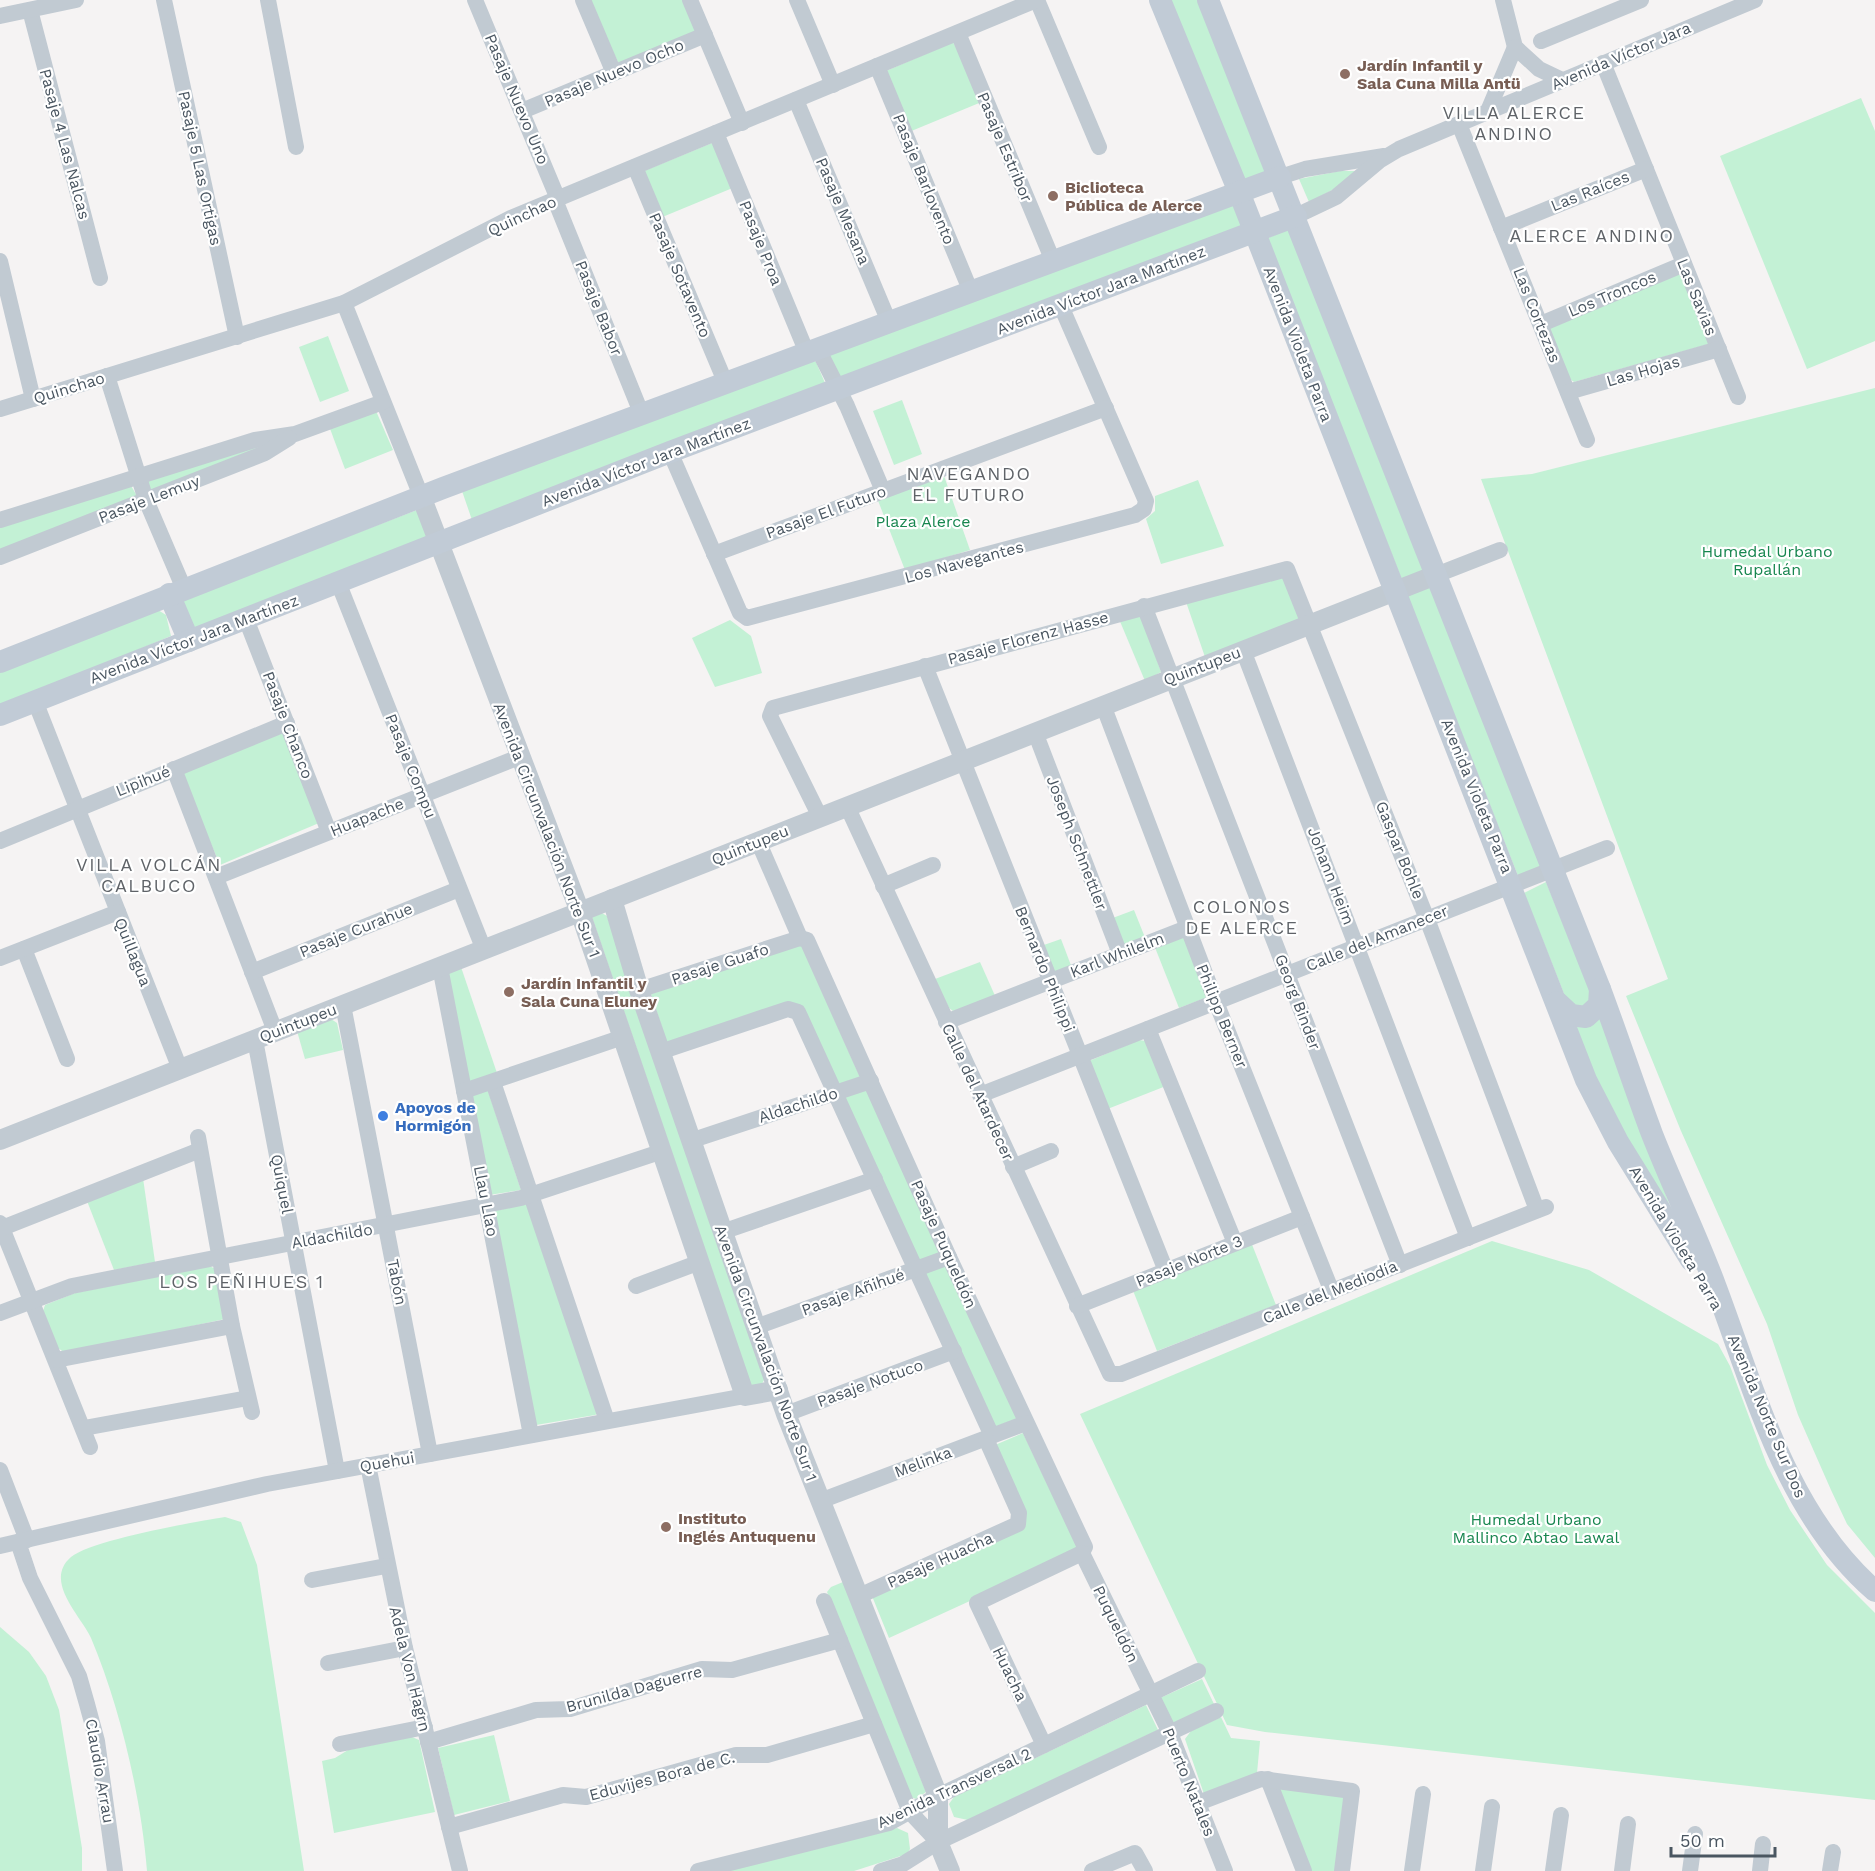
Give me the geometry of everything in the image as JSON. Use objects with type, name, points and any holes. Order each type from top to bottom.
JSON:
[{"type":"main road","name":"Avenida Violeta Parra","points":[[1160,0],[1239,192],[1596,1102],[1728,1324]]},
{"type":"main road","name":"Avenida Violeta Parra","points":[[1208,0],[1296,216],[1600,989],[1652,1134],[1716,1286],[1728,1324]]},
{"type":"main road","points":[[0,662],[421,496],[1280,177]]},
{"type":"main road","name":"Avenida Víctor Jara Martínez","points":[[0,715],[670,452],[1296,216]]},
{"type":"main road","points":[[177,591],[189,641]]},
{"type":"main road","points":[[1557,1002],[1571,1015],[1586,1017],[1599,1005],[1600,989]]},
{"type":"main road","name":"Avenida Norte Sur Dos","points":[[1728,1324],[1795,1487],[1831,1544],[1875,1592]]},
{"type":"street","points":[[0,16],[76,0]]},
{"type":"street","name":"Pasaje 5 Las Ortigas","points":[[164,0],[237,337]]},
{"type":"street","points":[[268,0],[296,147]]},
{"type":"street","name":"Pasaje Nuevo Uno","points":[[475,0],[557,199]]},
{"type":"street","points":[[583,0],[614,73]]},
{"type":"street","points":[[690,0],[742,123]]},
{"type":"street","points":[[797,0],[833,85]]},
{"type":"street","points":[[1036,0],[1099,147]]},
{"type":"street","name":"Quinchao","points":[[0,409],[344,303],[505,222],[557,199],[958,33],[1016,4],[1036,0]]},
{"type":"street","points":[[1503,0],[1515,47],[1539,69],[1562,80]]},
{"type":"street","points":[[1541,41],[1641,0]]},
{"type":"street","name":"Avenida Víctor Jara","points":[[1296,216],[1336,197],[1384,158],[1459,123],[1755,0]]},
{"type":"street","name":"Pasaje 4 Las Nalcas","points":[[30,10],[100,278]]},
{"type":"street","name":"Pasaje Estribor","points":[[958,33],[1053,261]]},
{"type":"street","name":"Pasaje Nuevo Ocho","points":[[522,111],[705,35]]},
{"type":"street","points":[[1488,111],[1515,47]]},
{"type":"street","name":"Las Savias","points":[[1603,63],[1738,397]]},
{"type":"street","name":"Pasaje Barlovento","points":[[877,66],[971,292]]},
{"type":"street","name":"Pasaje Mesana","points":[[796,100],[889,322]]},
{"type":"street","name":"Las Cortezas","points":[[1459,123],[1587,440]]},
{"type":"street","name":"Pasaje Proa","points":[[716,133],[812,351],[838,388],[883,491]]},
{"type":"street","name":"Avenida Víctor Jara","points":[[1280,177],[1305,169],[1384,158]]},
{"type":"street","name":"Pasaje Sotavento","points":[[635,167],[726,384]]},
{"type":"street","name":"Las Raíces","points":[[1501,228],[1646,169]]},
{"type":"street","name":"Pasaje Babor","points":[[557,199],[642,415]]},
{"type":"street","points":[[0,261],[33,399]]},
{"type":"street","name":"Los Troncos","points":[[1540,324],[1684,264]]},
{"type":"street","name":"Avenida Circunvalación Norte Sur 1","points":[[344,303],[421,496],[580,912],[745,1396]]},
{"type":"street","name":"Los Navegantes","points":[[670,452],[740,613],[753,619],[1135,515],[1144,509],[1146,501],[1061,306]]},
{"type":"street","name":"Las Hojas","points":[[1568,392],[1719,349]]},
{"type":"street","points":[[107,376],[138,478],[177,591]]},
{"type":"street","name":"Pasaje Lemuy","points":[[0,520],[255,440],[295,434],[383,402]]},
{"type":"street","name":"Pasaje El Futuro","points":[[714,554],[1106,408]]},
{"type":"street","name":"Pasaje Lemuy","points":[[0,557],[265,453],[295,434]]},
{"type":"street","name":"Quintupeu","points":[[0,1140],[1500,550]]},
{"type":"street","name":"Pasaje Florenz Hasse","points":[[820,817],[770,711],[773,708],[1287,569]]},
{"type":"street","name":"Gaspar Bohle","points":[[1287,569],[1542,1209]]},
{"type":"street","name":"Pasaje Compu","points":[[338,582],[483,950]]},
{"type":"street","name":"Georg Binder","points":[[1144,606],[1400,1265]]},
{"type":"street","name":"Pasaje Chanco","points":[[246,619],[329,832]]},
{"type":"street","name":"Johann Heim","points":[[1243,650],[1468,1238]]},
{"type":"street","name":"Bernardo Philippi","points":[[926,666],[1166,1271]]},
{"type":"street","name":"Quillagua","points":[[35,701],[180,1069]]},
{"type":"street","name":"Philipp Berner","points":[[1103,705],[1187,928],[1332,1292]]},
{"type":"street","name":"Lipihué","points":[[0,842],[287,723]]},
{"type":"street","name":"Joseph Schnettler","points":[[1035,732],[1120,954]]},
{"type":"street","name":"Huapache","points":[[216,877],[519,757]]},
{"type":"street","points":[[174,769],[275,1031]]},
{"type":"street","name":"Calle del Atardecer","points":[[847,806],[1107,1371],[1113,1375]]},
{"type":"street","points":[[758,841],[800,938]]},
{"type":"street","name":"Calle del Amanecer","points":[[980,1095],[1607,848]]},
{"type":"street","points":[[883,886],[933,865]]},
{"type":"street","name":"Pasaje Curahue","points":[[252,972],[459,889]]},
{"type":"street","name":"Avenida Circunvalación Norte Sur 1","points":[[612,899],[639,990],[690,1141],[786,1414],[938,1796],[938,1842],[950,1871]]},
{"type":"street","points":[[0,958],[118,912]]},
{"type":"street","name":"Karl Whilelm","points":[[946,1022],[1187,928]]},
{"type":"street","name":"Pasaje Guafo","points":[[639,990],[800,938]]},
{"type":"street","name":"Pasaje Puqueldón","points":[[800,938],[807,940],[949,1257],[1085,1547],[1082,1553]]},
{"type":"street","points":[[24,949],[67,1059]]},
{"type":"street","name":"Llau Llao","points":[[440,967],[531,1435]]},
{"type":"street","name":"Tabón","points":[[343,1005],[430,1454]]},
{"type":"street","points":[[660,1052],[788,1009],[798,1012],[917,1269],[989,1437]]},
{"type":"street","points":[[1148,1029],[1235,1243]]},
{"type":"street","points":[[464,1091],[623,1037]]},
{"type":"street","name":"Quiquel","points":[[255,1040],[338,1471]]},
{"type":"street","name":"Aldachildo","points":[[690,1141],[871,1081]]},
{"type":"street","points":[[493,1082],[607,1421]]},
{"type":"street","points":[[84,1428],[250,1405],[232,1326],[199,1143],[1,1226],[33,1300],[90,1447]]},
{"type":"street","name":"Aldachildo","points":[[0,1314],[72,1286],[386,1226],[531,1195],[663,1151]]},
{"type":"street","points":[[1013,1167],[1051,1151]]},
{"type":"street","points":[[722,1232],[875,1179]]},
{"type":"street","name":"Calle del Mediodía","points":[[1113,1375],[1122,1374],[1542,1209]]},
{"type":"street","name":"Pasaje Norte 3","points":[[1077,1306],[1302,1217]]},
{"type":"street","name":"Pasaje Añihué","points":[[756,1327],[949,1257]]},
{"type":"street","points":[[636,1286],[700,1262]]},
{"type":"street","points":[[56,1359],[232,1326]]},
{"type":"street","name":"Pasaje Notuco","points":[[786,1414],[954,1352]]},
{"type":"street","name":"Quehui","points":[[0,1546],[267,1484],[778,1390]]},
{"type":"street","name":"Melinka","points":[[820,1501],[1026,1423]]},
{"type":"street","name":"Pasaje Huacha","points":[[859,1596],[1015,1527],[1020,1521],[1019,1513],[989,1437]]},
{"type":"street","name":"Adela Von Hagrn","points":[[368,1465],[386,1566],[460,1871]]},
{"type":"street","name":"Claudio Arrau","points":[[0,1470],[23,1541],[30,1578],[82,1685],[97,1742],[116,1871]]},
{"type":"street","name":"Huacha","points":[[1044,1745],[977,1604],[1082,1553]]},
{"type":"street","name":"Puqueldón","points":[[1082,1553],[1150,1694]]},
{"type":"street","points":[[312,1580],[386,1566]]},
{"type":"street","points":[[824,1601],[910,1812],[938,1842]]},
{"type":"street","name":"Brunilda Daguerre","points":[[340,1744],[426,1735],[536,1710],[570,1709],[702,1669],[732,1670],[840,1640]]},
{"type":"street","points":[[328,1663],[405,1648]]},
{"type":"street","name":"Avenida Transversal 2","points":[[698,1871],[882,1825],[1198,1671]]},
{"type":"street","name":"Puerto Natales","points":[[1150,1694],[1170,1733],[1225,1871]]},
{"type":"street","points":[[881,1871],[907,1862],[938,1842],[1216,1711]]},
{"type":"street","name":"Eduvijes Bora de C.","points":[[449,1827],[563,1795],[586,1797],[736,1755],[767,1755],[874,1724]]},
{"type":"street","points":[[1198,1803],[1261,1779],[1352,1791],[1342,1871]]},
{"type":"street","points":[[1268,1779],[1304,1871]]},
{"type":"street","points":[[1412,1871],[1423,1794]]},
{"type":"street","points":[[1483,1871],[1492,1807]]},
{"type":"street","points":[[1553,1871],[1561,1815]]},
{"type":"street","points":[[1622,1871],[1628,1824]]},
{"type":"street","points":[[1690,1871],[1695,1834]]},
{"type":"street","points":[[1760,1871],[1763,1844]]},
{"type":"street","points":[[1830,1871],[1833,1852]]},
{"type":"street","points":[[1092,1871],[1135,1853],[1145,1871]]},
{"type":"green space","points":[[587,0],[686,0],[697,31],[620,66]]},
{"type":"green space","points":[[1169,0],[1200,0],[1269,171],[1244,182]]},
{"type":"green space","points":[[953,42],[984,101],[909,132],[886,71]]},
{"type":"green space","points":[[1861,98],[1875,131],[1875,341],[1807,369],[1720,156]]},
{"type":"green space","points":[[712,143],[735,187],[660,218],[644,171]]},
{"type":"green space","points":[[1340,171],[1356,171],[1340,186],[1309,202],[1299,179]]},
{"type":"green space","points":[[1233,202],[1244,228],[840,379],[829,354]]},
{"type":"green space","points":[[1288,229],[1426,570],[1402,580],[1266,239]]},
{"type":"green space","points":[[1680,272],[1709,344],[1574,382],[1570,379],[1549,331],[1552,325]]},
{"type":"green space","points":[[328,336],[349,391],[320,402],[299,347]]},
{"type":"green space","points":[[812,360],[816,362],[825,383],[472,520],[462,491]]},
{"type":"green space","name":"Humedal Urbano Rupallán","points":[[1875,388],[1875,1558],[1847,1524],[1831,1490],[1798,1415],[1767,1324],[1681,1131],[1626,996],[1668,979],[1481,479],[1532,474]]},
{"type":"green space","points":[[902,400],[922,454],[894,465],[873,411]]},
{"type":"green space","points":[[376,411],[393,450],[345,469],[329,426]]},
{"type":"green space","points":[[277,440],[151,491],[147,479]]},
{"type":"green space","name":"Plaza Alerce","points":[[943,473],[970,550],[905,570],[877,498]]},
{"type":"green space","points":[[1198,480],[1224,546],[1161,564],[1146,519],[1155,511],[1155,496]]},
{"type":"green space","points":[[130,484],[137,496],[0,553],[0,523]]},
{"type":"green space","points":[[417,510],[428,539],[192,629],[181,600]]},
{"type":"green space","points":[[1282,573],[1304,618],[1205,657],[1185,599]]},
{"type":"green space","points":[[1432,585],[1543,866],[1518,876],[1407,595]]},
{"type":"green space","points":[[158,610],[166,615],[171,636],[0,707],[0,669]]},
{"type":"green space","points":[[1142,616],[1161,672],[1145,681],[1119,619]]},
{"type":"green space","points":[[730,620],[751,636],[762,673],[715,687],[692,638]]},
{"type":"green space","points":[[284,734],[319,823],[220,865],[183,778],[184,771]]},
{"type":"green space","points":[[1546,882],[1594,999],[1588,1010],[1570,1009],[1524,893]]},
{"type":"green space","points":[[1134,910],[1146,940],[1128,947],[1119,943],[1110,919]]},
{"type":"green space","points":[[600,912],[607,916],[765,1378],[762,1384],[751,1386],[592,917]]},
{"type":"green space","points":[[1185,936],[1208,997],[1179,1008],[1154,945]]},
{"type":"green space","points":[[1061,939],[1072,968],[1057,974],[1050,971],[1041,946]]},
{"type":"green space","points":[[800,942],[860,1077],[839,1084],[803,1011],[667,1043],[651,994]]},
{"type":"green space","points":[[980,962],[996,998],[953,1011],[949,1008],[935,979]]},
{"type":"green space","points":[[461,967],[498,1076],[470,1084],[447,973]]},
{"type":"green space","points":[[1600,1015],[1670,1206],[1613,1124],[1573,1024]]},
{"type":"green space","points":[[331,1019],[337,1023],[343,1050],[305,1059],[297,1031]]},
{"type":"green space","points":[[1139,1040],[1146,1041],[1166,1086],[1105,1110],[1089,1061]]},
{"type":"green space","points":[[487,1088],[521,1190],[489,1195],[468,1095]]},
{"type":"green space","points":[[869,1091],[944,1251],[920,1265],[843,1098]]},
{"type":"green space","points":[[143,1178],[155,1262],[114,1270],[87,1201]]},
{"type":"green space","points":[[527,1204],[597,1414],[595,1415],[536,1425],[494,1211]]},
{"type":"green space","name":"Humedal Urbano Mallinco Abtao Lawal","points":[[1492,1241],[1589,1270],[1718,1344],[1730,1366],[1767,1465],[1790,1510],[1827,1565],[1875,1613],[1875,1800],[1265,1732],[1227,1725],[1080,1414]]},
{"type":"green space","points":[[1251,1242],[1276,1305],[1157,1351],[1132,1288]]},
{"type":"green space","points":[[947,1264],[1019,1418],[994,1427],[923,1273]]},
{"type":"green space","points":[[209,1266],[216,1269],[225,1319],[65,1353],[58,1348],[43,1311],[45,1305],[75,1293]]},
{"type":"green space","points":[[1023,1433],[1079,1551],[889,1638],[872,1596],[1019,1529],[995,1445]]},
{"type":"green space","points":[[225,1517],[241,1522],[257,1565],[304,1871],[147,1871],[140,1813],[120,1722],[91,1638],[62,1587],[63,1566],[71,1557],[82,1551],[144,1532]]},
{"type":"green space","points":[[843,1582],[926,1792],[916,1799],[911,1797],[827,1592],[831,1587]]},
{"type":"green space","points":[[0,1627],[29,1652],[46,1676],[59,1710],[82,1848],[82,1871],[0,1871]]},
{"type":"green space","points":[[1202,1679],[1214,1704],[1172,1724],[1160,1698]]},
{"type":"green space","points":[[1146,1705],[1158,1730],[968,1820],[954,1817],[949,1804],[954,1797]]},
{"type":"green space","points":[[1221,1717],[1231,1738],[1260,1741],[1257,1773],[1204,1794],[1185,1739],[1191,1731]]},
{"type":"green space","points":[[494,1735],[510,1801],[454,1815],[438,1748]]},
{"type":"green space","points":[[412,1737],[419,1740],[435,1812],[334,1833],[322,1761],[335,1758],[348,1750]]},
{"type":"green space","points":[[1278,1787],[1346,1795],[1338,1871],[1307,1871]]},
{"type":"green space","points":[[897,1828],[908,1833],[910,1849],[907,1854],[854,1871],[724,1871]]},
{"type":"place","name":"Jardín Infantil y Sala Cuna Milla Antü","points":[[1345,74]]},
{"type":"place","name":"Biclioteca Pública de Alerce","points":[[1053,196]]},
{"type":"place","name":"Jardín Infantil y Sala Cuna Eluney","points":[[509,992]]},
{"type":"place","name":"Apoyos de Hormigón","points":[[383,1116]]},
{"type":"place","name":"Instituto Inglés Antuquenu","points":[[666,1527]]},
{"type":"district","name":"VILLA ALERCE ANDINO","points":[[1514,122]]},
{"type":"district","name":"ALERCE ANDINO","points":[[1592,235]]},
{"type":"district","name":"NAVEGANDO EL FUTURO","points":[[969,483]]},
{"type":"district","name":"VILLA VOLCÁN CALBUCO","points":[[149,874]]},
{"type":"district","name":"COLONOS DE ALERCE","points":[[1242,916]]},
{"type":"district","name":"LOS PEÑIHUES 1","points":[[242,1281]]}]
